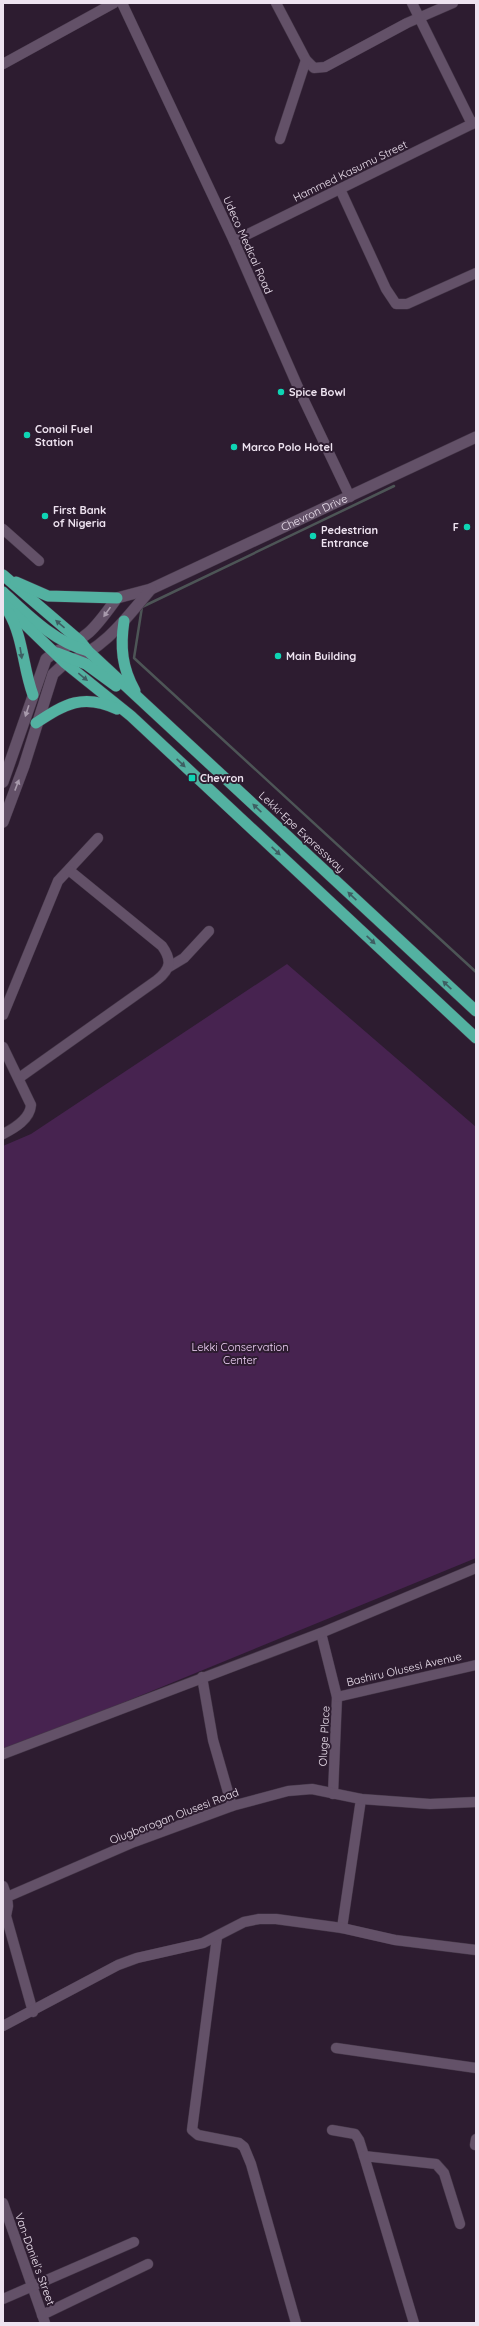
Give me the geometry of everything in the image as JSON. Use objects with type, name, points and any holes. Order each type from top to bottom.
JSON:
[{"type":"highway","points":[[4,576],[48,596],[117,598]]},
{"type":"highway","name":"Lekki-Epe Expressway","points":[[4,576],[80,641],[88,652],[476,1011]]},
{"type":"highway","points":[[3,592],[31,618],[70,646],[88,652]]},
{"type":"highway","points":[[3,604],[65,663],[131,716],[476,1038]]},
{"type":"highway","points":[[3,604],[18,634],[23,665],[33,695]]},
{"type":"highway","points":[[124,621],[121,646],[123,663],[138,697]]},
{"type":"highway","points":[[55,652],[77,659],[112,683],[182,748],[196,752]]},
{"type":"highway","points":[[36,723],[67,704],[81,701],[95,701],[131,716]]},
{"type":"main road","name":"Chevron Drive","points":[[117,598],[151,589],[350,497],[476,436]]},
{"type":"main road","name":"Chevron Drive","points":[[65,663],[77,659],[106,640],[151,589]]},
{"type":"main road","points":[[3,782],[46,659],[55,652],[80,641],[97,626],[117,598]]},
{"type":"main road","points":[[3,822],[24,766],[36,723],[53,674],[65,663]]},
{"type":"street","points":[[7,61],[114,3]]},
{"type":"street","name":"Udeco Medical Road","points":[[122,3],[234,241],[301,394],[350,497]]},
{"type":"street","points":[[276,3],[306,60],[314,68],[325,67],[420,17],[453,3]]},
{"type":"street","points":[[412,3],[474,123]]},
{"type":"street","points":[[280,139],[306,60]]},
{"type":"street","name":"Hammed Kasumu Street","points":[[234,241],[474,123]]},
{"type":"street","points":[[340,189],[386,288],[396,304],[407,304],[476,273]]},
{"type":"street","points":[[3,528],[39,561]]},
{"type":"street","points":[[3,1015],[52,892],[58,882],[70,871],[98,838]]},
{"type":"street","points":[[19,1078],[157,980],[166,972],[169,966],[169,955],[162,946],[70,871]]},
{"type":"street","points":[[169,966],[184,958],[209,932]]},
{"type":"street","points":[[3,1047],[31,1104],[31,1109],[18,1126],[3,1134]]},
{"type":"street","points":[[3,1754],[321,1633],[476,1568]]},
{"type":"street","name":"Oluge Place","points":[[321,1633],[337,1697],[333,1794]]},
{"type":"street","name":"Bashiru Olusesi Avenue","points":[[337,1697],[476,1665]]},
{"type":"street","points":[[202,1677],[213,1740],[232,1806]]},
{"type":"street","name":"Olugborogan Olusesi Road","points":[[7,1897],[134,1842],[232,1806],[288,1791],[312,1789],[361,1799],[430,1804],[476,1802]]},
{"type":"street","points":[[342,1928],[361,1799]]},
{"type":"street","points":[[3,1886],[7,1897],[8,1906],[5,1916],[33,2012]]},
{"type":"street","points":[[3,2026],[33,2012],[118,1965],[137,1958],[187,1947],[217,1937],[244,1922],[259,1919],[276,1919],[342,1928],[395,1940],[476,1950]]},
{"type":"street","points":[[217,1937],[192,2130],[198,2135],[239,2143],[244,2147],[251,2164],[296,2323]]},
{"type":"street","points":[[336,2048],[476,2068]]},
{"type":"street","points":[[332,2130],[355,2134],[359,2140],[414,2323]]},
{"type":"street","points":[[364,2156],[436,2164],[444,2173],[460,2224]]},
{"type":"street","name":"Van-Daniel’s Street","points":[[3,2204],[43,2319]]},
{"type":"street","points":[[3,2299],[134,2242]]},
{"type":"street","points":[[43,2319],[148,2264]]},
{"type":"green space","name":"Lekki Conservation Center","points":[[287,964],[476,1127],[476,1558],[3,1752],[3,1146],[31,1134]]},
{"type":"waterway","points":[[394,486],[142,607],[134,658],[476,972]]},
{"type":"place","name":"Spice Bowl","points":[[281,392]]},
{"type":"place","name":"Conoil Fuel Station","points":[[27,435]]},
{"type":"place","name":"Marco Polo Hotel","points":[[234,447]]},
{"type":"place","name":"First Bank of Nigeria","points":[[45,516]]},
{"type":"place","name":"F","points":[[467,527]]},
{"type":"place","name":"Pedestrian Entrance","points":[[313,536]]},
{"type":"place","name":"Main Building","points":[[278,656]]},
{"type":"place","name":"Chevron","points":[[192,778]]}]
